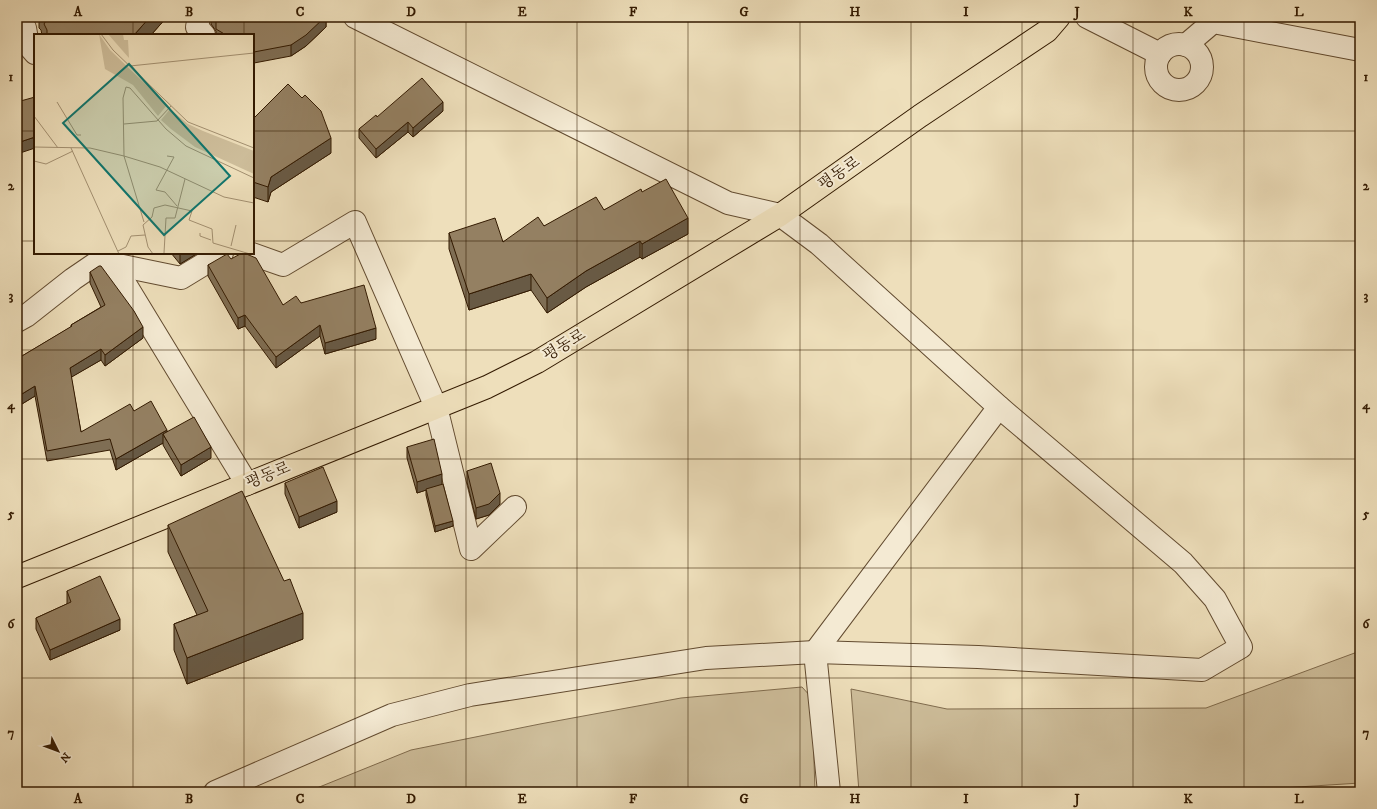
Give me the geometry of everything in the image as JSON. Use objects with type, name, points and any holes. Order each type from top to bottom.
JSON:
[{"type":"main road","name":"평동로","points":[[17,576],[487,387],[537,362],[780,215],[920,116],[1048,30],[1059,17]]},
{"type":"street","points":[[200,17],[197,27],[203,34]]},
{"type":"street","points":[[215,792],[392,715],[470,695],[706,658],[815,652],[978,657],[1202,670],[1241,647],[1215,599],[1183,563],[999,407],[820,244],[780,215],[728,203],[355,17]]},
{"type":"street","points":[[1087,17],[1160,54]]},
{"type":"street","points":[[17,21],[25,28],[28,45],[34,52]]},
{"type":"street","points":[[1186,45],[1212,22],[1360,50]]},
{"type":"street","points":[[1172,45],[1186,45],[1198,54],[1202,68],[1196,82],[1184,89],[1176,90],[1162,82],[1158,76],[1156,69],[1157,61],[1160,54],[1166,48],[1172,45]]},
{"type":"street","points":[[252,254],[283,265],[355,222],[436,407],[471,549],[515,507]]},
{"type":"street","points":[[17,321],[26,316],[73,279],[95,264],[114,257],[181,278],[220,254]]},
{"type":"street","points":[[114,257],[247,484]]},
{"type":"street","points":[[830,792],[815,652],[999,407]]},
{"type":"shaded area","points":[[1360,651],[1360,783],[1220,792],[859,792],[851,689],[947,709],[1206,708]]},
{"type":"shaded area","points":[[802,687],[812,698],[815,792],[307,792],[411,750],[681,698]]},
{"type":"building","points":[[44,17],[150,17],[135,34],[48,34],[44,24],[47,19]]},
{"type":"building","points":[[213,17],[325,17],[306,35],[291,45],[254,52],[254,34],[224,34],[216,29],[216,21]]},
{"type":"building","points":[[422,78],[443,102],[413,128],[408,122],[376,149],[359,129],[376,115],[377,117]]},
{"type":"building","points":[[288,84],[302,98],[305,95],[321,111],[331,138],[271,177],[268,187],[254,182],[254,118]]},
{"type":"building","points":[[34,97],[34,137],[17,143],[17,102]]},
{"type":"building","points":[[666,179],[688,218],[642,244],[640,241],[586,271],[547,298],[531,274],[469,294],[449,233],[495,218],[503,242],[538,217],[544,226],[596,197],[604,210],[641,189],[642,192]]},
{"type":"building","points":[[227,254],[231,259],[240,254],[246,254],[256,258],[283,305],[296,296],[301,303],[364,285],[376,328],[325,343],[320,325],[276,357],[245,315],[238,318],[208,265]]},
{"type":"building","points":[[101,266],[134,311],[143,327],[105,355],[101,349],[70,368],[81,432],[130,404],[134,411],[151,401],[167,430],[116,459],[110,439],[47,451],[35,386],[17,397],[17,359],[105,305],[90,272]]},
{"type":"building","points":[[194,417],[211,447],[181,465],[163,434]]},
{"type":"building","points":[[434,439],[442,474],[417,482],[407,447]]},
{"type":"building","points":[[491,463],[500,493],[489,504],[476,508],[467,471]]},
{"type":"building","points":[[323,467],[337,501],[299,517],[285,483]]},
{"type":"building","points":[[443,484],[453,521],[435,526],[426,489]]},
{"type":"building","points":[[242,491],[284,581],[290,579],[303,613],[187,658],[174,624],[208,611],[168,525]]},
{"type":"building","points":[[100,576],[120,619],[50,650],[36,618],[71,602],[67,591]]}]
